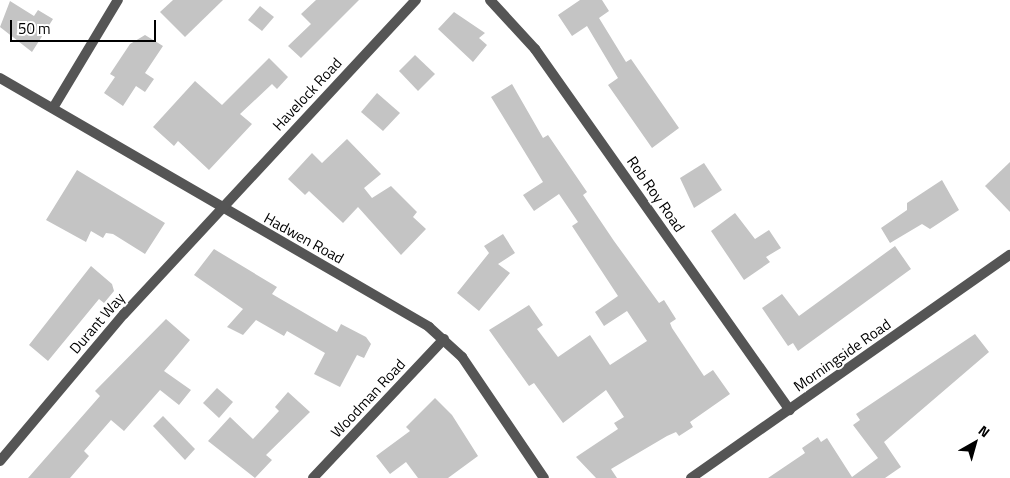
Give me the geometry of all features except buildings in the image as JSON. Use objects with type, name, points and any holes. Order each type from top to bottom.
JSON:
[{"type":"street","points":[[53,108],[118,0]]},
{"type":"street","name":"Havelock Road","points":[[222,209],[416,0]]},
{"type":"street","name":"Rob Roy Road","points":[[490,0],[535,49],[790,410]]},
{"type":"street","name":"Hadwen Road","points":[[0,78],[222,209],[408,314],[444,339],[474,374],[544,478]]},
{"type":"street","name":"Durant Way","points":[[0,461],[124,314],[222,209]]},
{"type":"street","name":"Morningside Road","points":[[691,478],[1010,255]]},
{"type":"street","name":"Woodman Road","points":[[313,478],[444,339]]}]
